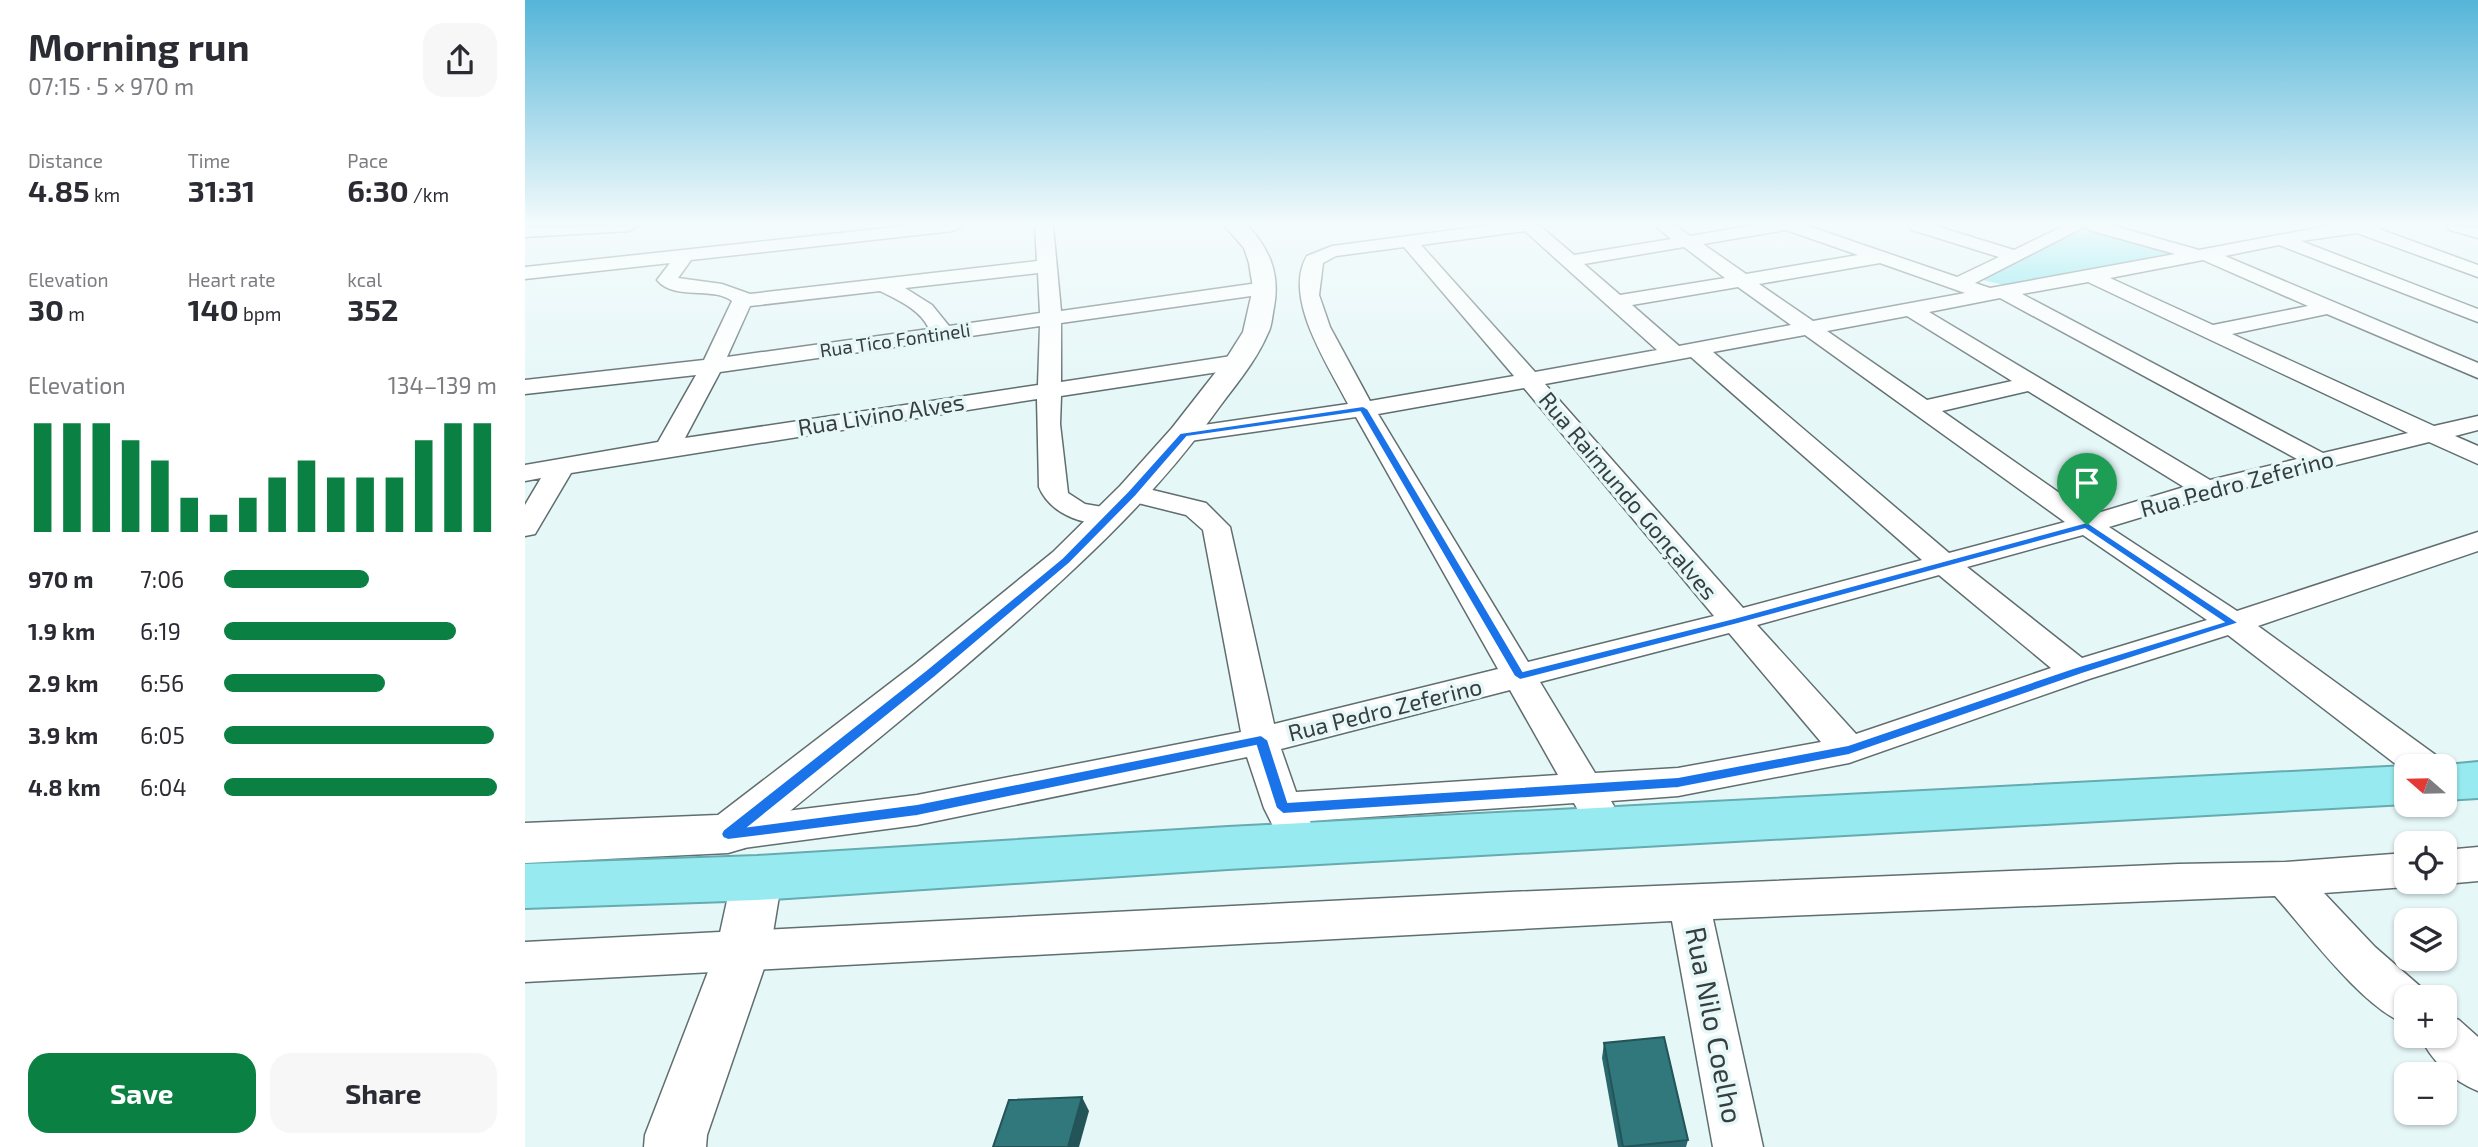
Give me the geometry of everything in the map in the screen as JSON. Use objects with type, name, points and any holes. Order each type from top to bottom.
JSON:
[{"type":"highway","points":[[2457,781],[2478,780]]},
{"type":"highway","points":[[525,886],[682,879],[743,856],[1596,809],[2211,797],[2394,786]]},
{"type":"street","points":[[667,280],[677,284],[730,291],[741,296],[742,301],[712,366],[667,448]]},
{"type":"street","points":[[742,301],[930,280]]},
{"type":"street","points":[[1048,280],[1051,318],[1049,454],[1054,496],[1063,505],[1084,512],[1121,504],[1196,509],[1216,527],[1261,740],[1293,826]]},
{"type":"street","points":[[525,843],[743,856],[993,621],[1066,561],[1184,435],[1257,332],[1265,288],[1264,280]]},
{"type":"street","points":[[1311,280],[1309,295],[1320,327],[1363,409],[1596,809],[1678,782],[1849,750],[2077,671],[2233,623],[2478,541]]},
{"type":"street","name":"Rua Raimundo Gonçalves","points":[[1442,280],[1531,380],[1734,621],[1849,750]]},
{"type":"street","points":[[1590,280],[1615,302],[1686,352],[2077,671]]},
{"type":"street","points":[[1615,302],[1751,280]]},
{"type":"street","points":[[1946,280],[1998,294],[2319,461]]},
{"type":"street","points":[[1959,284],[1968,280]]},
{"type":"street","points":[[1184,435],[1363,409],[1531,380],[2079,280]]},
{"type":"street","points":[[2098,280],[2478,456]]},
{"type":"street","points":[[2263,280],[2478,371]]},
{"type":"street","points":[[2384,280],[2478,316]]},
{"type":"street","points":[[1742,281],[2087,525],[2233,623],[2408,754]]},
{"type":"street","points":[[883,285],[930,313],[937,320],[940,332]]},
{"type":"street","name":"Rua Tico Fontineli","points":[[525,387],[712,366],[1265,288]]},
{"type":"street","points":[[2210,332],[2331,307]]},
{"type":"street","points":[[1908,309],[2206,489]]},
{"type":"street","name":"Rua Livino Alves","points":[[525,474],[667,448],[1238,362]]},
{"type":"street","points":[[1921,408],[2031,383]]},
{"type":"street","name":"Rua Pedro Zeferino","points":[[743,856],[917,810],[1261,740],[1520,676],[2087,525],[2206,489],[2478,423]]},
{"type":"street","points":[[525,528],[561,467]]},
{"type":"street","points":[[675,1147],[675,1135],[743,951],[743,856]]},
{"type":"street","points":[[525,962],[1689,902],[2178,881],[2285,879],[2394,871]]},
{"type":"street","points":[[2285,879],[2360,961],[2394,992]]},
{"type":"street","name":"Rua Nilo Coelho","points":[[1689,902],[1738,1147]]},
{"type":"street","points":[[2456,1048],[2478,1068]]},
{"type":"shaded area","points":[[1980,280],[2036,280],[2005,285]]},
{"type":"building","points":[[1664,1037],[1688,1140],[1623,1147],[1604,1043]]},
{"type":"building","points":[[1082,1097],[1068,1147],[993,1147],[1009,1100]]},
{"type":"route","points":[[1363,409],[1520,676],[2087,525],[2233,623],[2164,642],[2004,698],[1918,724],[1849,750],[1678,782],[1283,808],[1261,740],[917,810],[728,834],[930,674],[1066,561],[1184,435],[1363,409]]}]
